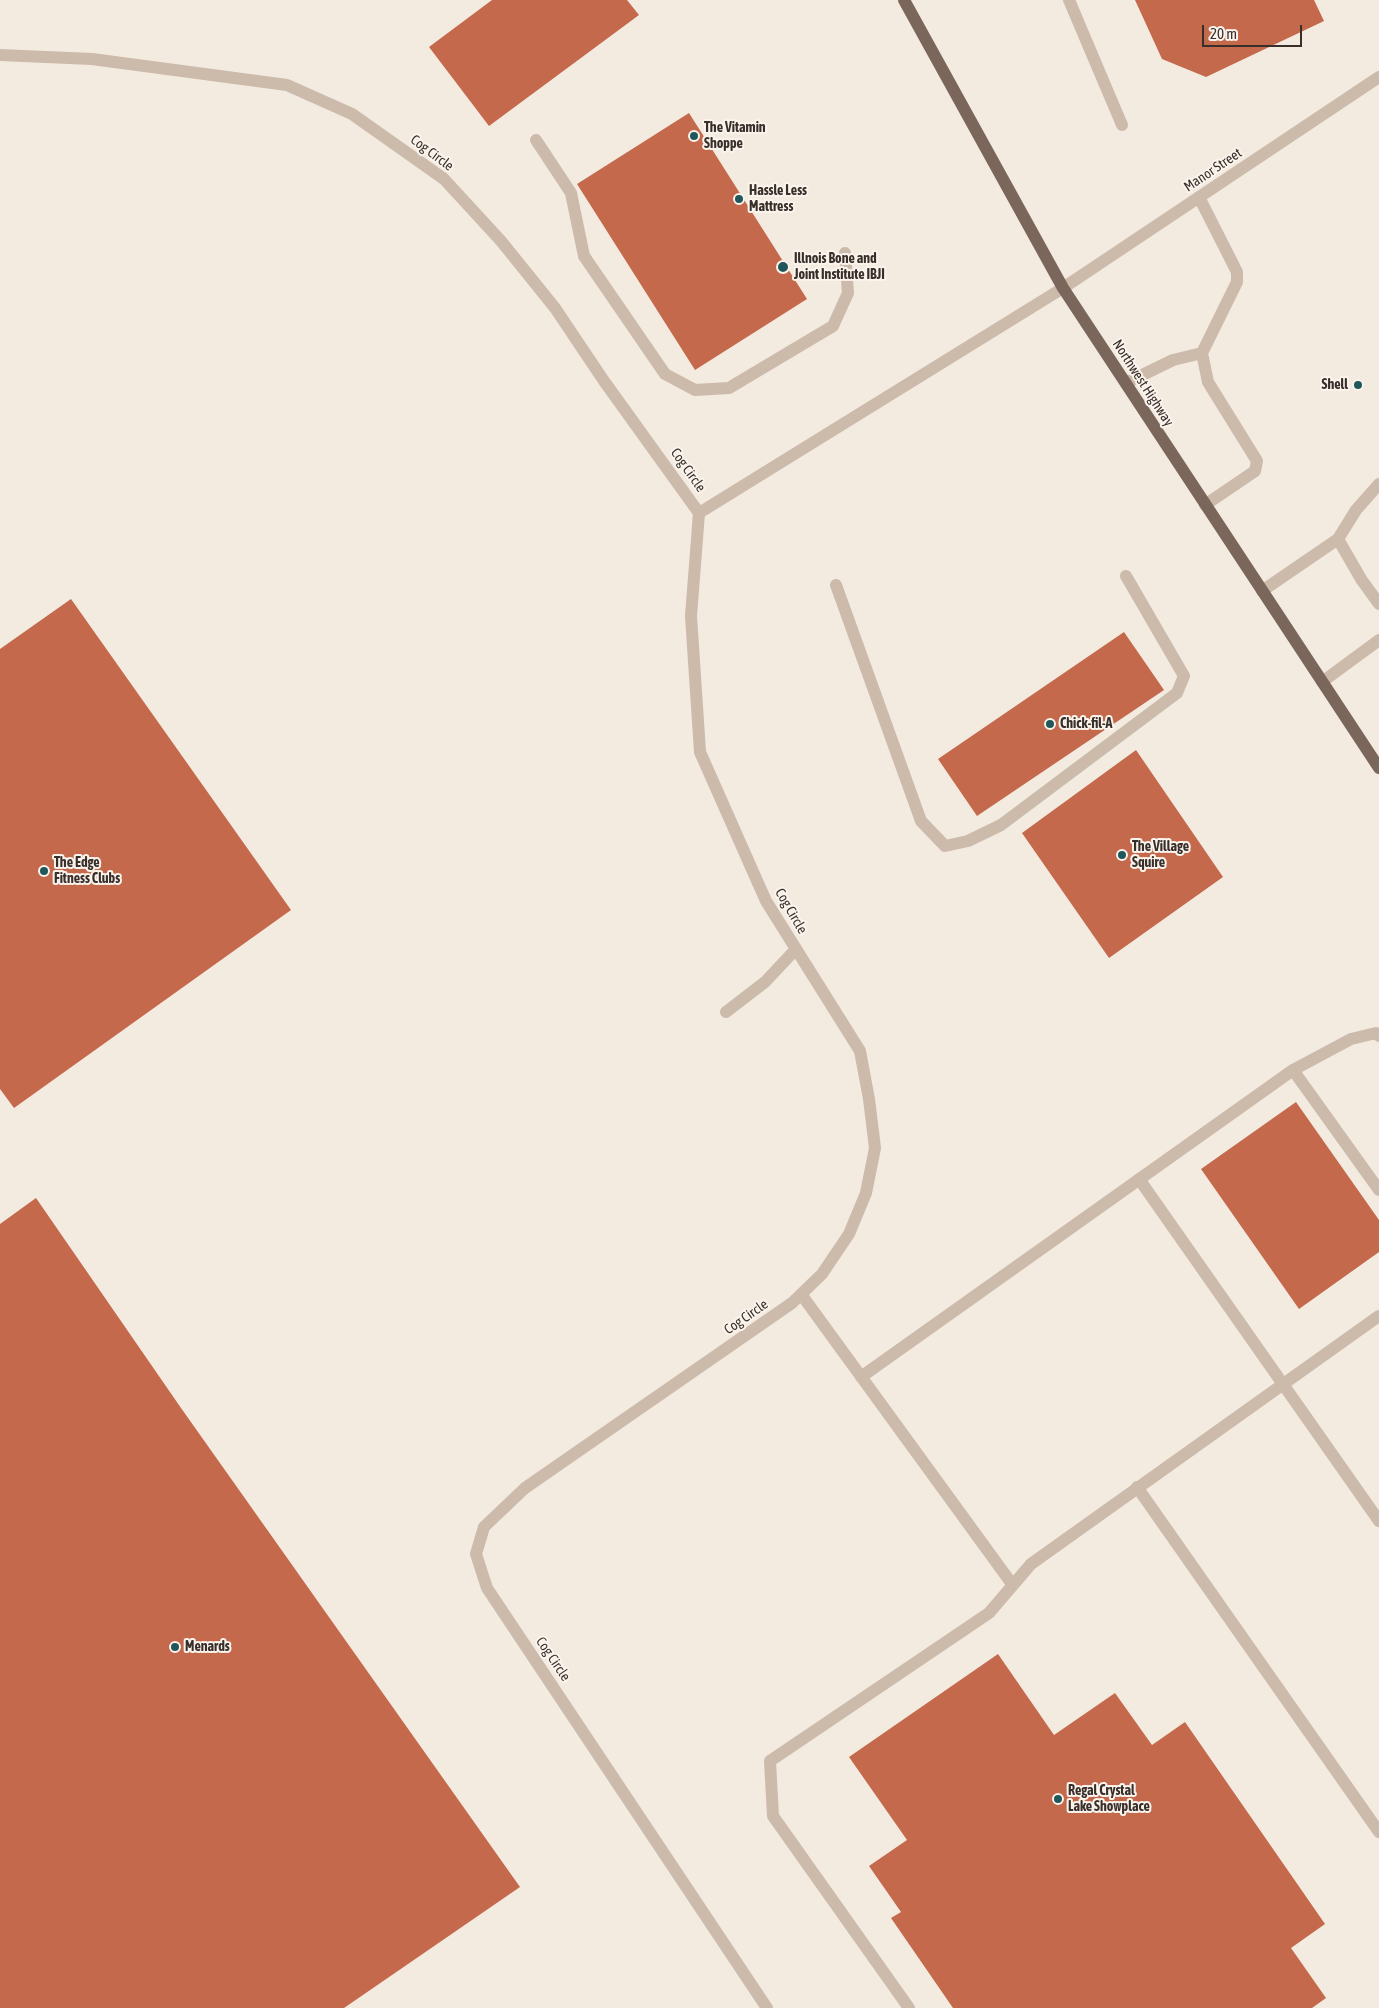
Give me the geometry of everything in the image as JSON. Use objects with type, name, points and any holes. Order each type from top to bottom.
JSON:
[{"type":"main road","name":"Northwest Highway","points":[[904,0],[1064,288],[1379,768]]},
{"type":"street","points":[[1069,0],[1122,124]]},
{"type":"street","name":"Cog Circle","points":[[0,55],[92,59],[287,85],[352,114],[444,179],[501,241],[555,308],[604,381],[700,513],[691,616],[700,752],[766,901],[860,1051],[869,1099],[875,1148],[866,1194],[849,1234],[822,1274],[801,1294],[784,1309],[524,1488],[484,1527],[476,1554],[488,1588],[767,2008]]},
{"type":"street","name":"Manor Street","points":[[1064,288],[1379,77]]},
{"type":"street","points":[[536,140],[571,193],[584,256],[665,374],[695,390],[730,388],[833,326],[848,293],[845,253]]},
{"type":"street","points":[[1200,197],[1237,272],[1237,282],[1202,354],[1208,382],[1257,462],[1255,471],[1206,505]]},
{"type":"street","name":"Cog Circle","points":[[700,513],[1064,288]]},
{"type":"street","points":[[1126,383],[1173,360],[1202,354]]},
{"type":"street","points":[[1262,591],[1338,539],[1356,510],[1379,484]]},
{"type":"street","points":[[1338,539],[1361,579],[1379,604]]},
{"type":"street","points":[[836,585],[921,821],[945,846],[968,841],[1001,825],[1177,692],[1184,676],[1126,576]]},
{"type":"street","points":[[1322,682],[1379,640]]},
{"type":"street","points":[[726,1012],[765,982],[796,949]]},
{"type":"street","points":[[861,1377],[1294,1070],[1351,1039],[1376,1033],[1379,1036]]},
{"type":"street","points":[[1294,1070],[1379,1190]]},
{"type":"street","points":[[1139,1180],[1379,1521]]},
{"type":"street","points":[[801,1294],[1012,1584]]},
{"type":"street","points":[[909,2008],[773,1816],[770,1760],[990,1613],[1012,1584],[1031,1564],[1137,1486],[1379,1316]]},
{"type":"street","points":[[1137,1486],[1379,1832]]},
{"type":"building","points":[[492,0],[627,0],[639,15],[489,126],[429,47]]},
{"type":"building","points":[[1135,0],[1314,0],[1324,21],[1206,77],[1162,59]]},
{"type":"building","points":[[689,113],[807,299],[695,370],[577,184]]},
{"type":"building","points":[[71,599],[291,910],[14,1108],[0,1089],[0,649]]},
{"type":"building","name":"Chick-fil-A","points":[[1124,632],[1164,690],[977,816],[938,759]]},
{"type":"building","name":"The Village Squire","points":[[1136,750],[1223,877],[1109,958],[1022,833]]},
{"type":"building","points":[[1296,1102],[1379,1220],[1379,1252],[1299,1309],[1201,1169]]},
{"type":"building","name":"Menards","points":[[36,1198],[181,1408],[520,1887],[344,2008],[0,2008],[0,1224]]},
{"type":"building","name":"Regal Crystal Lake Showplace","points":[[998,1654],[1054,1735],[1115,1693],[1152,1745],[1185,1722],[1325,1924],[1291,1948],[1326,1998],[1312,2008],[953,2008],[891,1918],[901,1912],[869,1866],[907,1840],[849,1757]]},
{"type":"place","name":"The Vitamin Shoppe","points":[[694,136]]},
{"type":"place","name":"Hassle Less Mattress","points":[[739,199]]},
{"type":"place","name":"Illnois Bone and Joint Institute IBJI","points":[[783,267]]},
{"type":"place","name":"Shell","points":[[1358,385]]},
{"type":"place","name":"Chick-fil-A","points":[[1050,724]]},
{"type":"place","name":"The Village Squire","points":[[1122,855]]},
{"type":"place","name":"The Edge Fitness Clubs","points":[[44,871]]},
{"type":"place","name":"Menards","points":[[175,1647]]},
{"type":"place","name":"Regal Crystal Lake Showplace","points":[[1058,1799]]}]
